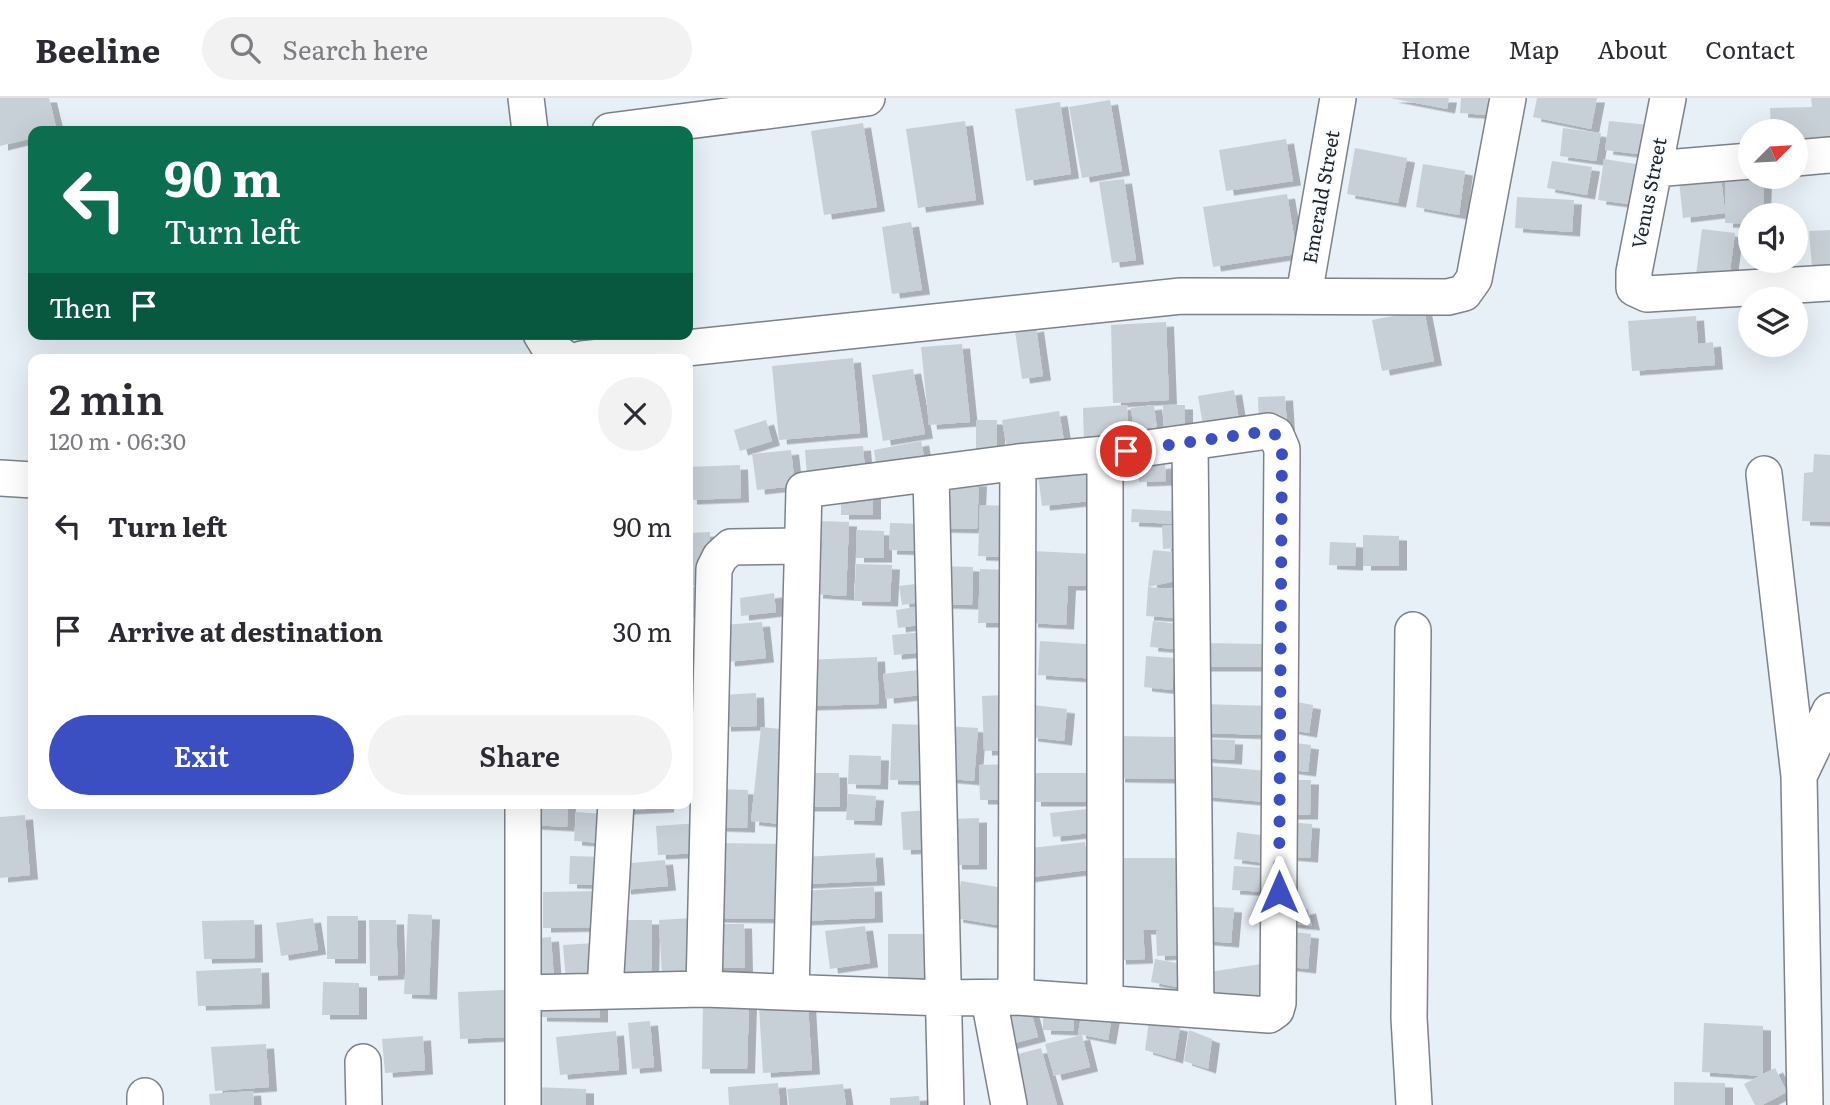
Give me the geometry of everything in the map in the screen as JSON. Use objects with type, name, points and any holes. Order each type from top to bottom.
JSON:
[{"type":"street","points":[[526,98],[529,126]]},
{"type":"street","points":[[649,126],[867,98]]},
{"type":"street","name":"Emerald Street","points":[[1304,295],[1338,98]]},
{"type":"street","points":[[630,354],[1181,296],[1448,297],[1464,293],[1474,279],[1508,98]]},
{"type":"street","name":"Venus Street","points":[[1668,98],[1634,272],[1634,288],[1647,294],[1830,283]]},
{"type":"street","points":[[1808,157],[1830,155]]},
{"type":"street","points":[[1654,169],[1738,162]]},
{"type":"street","points":[[545,340],[559,354]]},
{"type":"street","points":[[523,992],[704,989],[943,998],[1002,998],[1269,1015],[1276,1010],[1282,449],[1276,435],[1268,431],[1105,454],[1018,462],[804,489],[791,992]]},
{"type":"street","points":[[1190,443],[1196,1010]]},
{"type":"street","points":[[1105,454],[1105,1003]]},
{"type":"street","points":[[1009,1105],[1002,998],[1018,462]]},
{"type":"street","points":[[1764,474],[1799,776],[1805,1105]]},
{"type":"street","points":[[931,475],[946,1105]]},
{"type":"street","points":[[0,478],[28,480]]},
{"type":"street","points":[[704,989],[715,569],[720,557],[731,547],[802,546]]},
{"type":"street","points":[[1413,630],[1409,1018],[1414,1105]]},
{"type":"street","points":[[1799,776],[1830,711]]},
{"type":"street","points":[[523,809],[523,1105]]},
{"type":"street","points":[[605,990],[616,809]]},
{"type":"street","points":[[363,1062],[363,1105]]},
{"type":"building","points":[[0,98],[49,98],[56,126],[28,126],[28,139],[0,146]]},
{"type":"building","points":[[1390,98],[1449,98],[1447,109]]},
{"type":"building","points":[[1461,98],[1488,98],[1487,115],[1460,113]]},
{"type":"building","points":[[1537,98],[1597,98],[1591,129],[1533,117]]},
{"type":"building","points":[[1811,98],[1830,98],[1830,142],[1808,143],[1808,119],[1770,119],[1770,108],[1812,107]]},
{"type":"building","points":[[1110,100],[1122,171],[1082,178],[1069,107]]},
{"type":"building","points":[[1060,102],[1071,174],[1026,181],[1015,109]]},
{"type":"building","points":[[965,121],[976,200],[918,208],[906,129]]},
{"type":"building","points":[[1609,121],[1649,125],[1646,155],[1605,150]]},
{"type":"building","points":[[863,123],[877,207],[824,215],[811,131]]},
{"type":"building","points":[[1563,128],[1601,133],[1596,161],[1560,156]]},
{"type":"building","points":[[1286,139],[1293,181],[1226,191],[1219,150]]},
{"type":"building","points":[[1355,148],[1407,158],[1398,203],[1347,194]]},
{"type":"building","points":[[1604,159],[1642,165],[1636,205],[1598,200]]},
{"type":"building","points":[[1552,161],[1592,167],[1587,195],[1547,188]]},
{"type":"building","points":[[1423,164],[1465,171],[1459,215],[1416,207]]},
{"type":"building","points":[[1726,175],[1738,176],[1738,189],[1764,189],[1763,203],[1738,203],[1738,224],[1725,223]]},
{"type":"building","points":[[1721,177],[1725,213],[1683,218],[1679,181]]},
{"type":"building","points":[[1124,179],[1136,260],[1112,263],[1099,182]]},
{"type":"building","points":[[1287,194],[1297,254],[1213,267],[1203,207]]},
{"type":"building","points":[[1517,197],[1574,200],[1572,232],[1515,228]]},
{"type":"building","points":[[911,222],[922,290],[892,294],[882,227]]},
{"type":"building","points":[[1702,229],[1735,233],[1729,278],[1695,282]]},
{"type":"building","points":[[1830,230],[1830,266],[1812,268],[1809,231]]},
{"type":"building","points":[[1424,310],[1434,361],[1382,371],[1372,320]]},
{"type":"building","points":[[1696,316],[1698,344],[1713,342],[1715,365],[1632,371],[1628,321]]},
{"type":"building","points":[[1166,322],[1169,400],[1113,403],[1111,325]]},
{"type":"building","points":[[1036,327],[1043,376],[1022,379],[1015,331]]},
{"type":"building","points":[[962,344],[970,422],[929,425],[921,347]]},
{"type":"building","points":[[853,358],[860,433],[779,440],[772,366]]},
{"type":"building","points":[[913,369],[925,434],[883,441],[872,375]]},
{"type":"building","points":[[1234,390],[1241,432],[1205,438],[1198,396]]},
{"type":"building","points":[[1285,396],[1287,426],[1259,427],[1258,397]]},
{"type":"building","points":[[1127,405],[1129,441],[1084,444],[1083,408]]},
{"type":"building","points":[[1154,405],[1158,437],[1135,440],[1131,408]]},
{"type":"building","points":[[1163,405],[1185,405],[1185,438],[1163,438]]},
{"type":"building","points":[[1059,411],[1065,447],[1008,456],[1002,420]]},
{"type":"building","points":[[766,420],[772,441],[740,451],[734,430]]},
{"type":"building","points":[[976,420],[997,420],[997,457],[976,457]]},
{"type":"building","points":[[921,441],[926,467],[878,476],[874,450]]},
{"type":"building","points":[[863,446],[865,471],[807,476],[805,450]]},
{"type":"building","points":[[791,450],[795,486],[757,490],[752,454]]},
{"type":"building","points":[[1814,454],[1830,455],[1830,522],[1802,521],[1804,473],[1813,472]]},
{"type":"building","points":[[1096,460],[1100,500],[1042,506],[1037,467]]},
{"type":"building","points":[[1165,464],[1166,481],[1139,482],[1138,466]]},
{"type":"building","points":[[740,465],[741,498],[693,500],[693,467]]},
{"type":"building","points":[[938,481],[979,482],[977,529],[936,528]]},
{"type":"building","points":[[841,493],[873,494],[873,515],[841,515]]},
{"type":"building","points":[[1172,495],[1182,496],[1181,524],[1131,522],[1132,509],[1171,511]]},
{"type":"building","points":[[980,505],[1009,506],[1007,557],[978,556]]},
{"type":"building","points":[[817,521],[849,522],[846,596],[815,594]]},
{"type":"building","points":[[890,523],[925,524],[925,551],[889,550]]},
{"type":"building","points":[[1185,525],[1186,547],[1163,549],[1162,526]]},
{"type":"building","points":[[856,530],[884,531],[884,558],[856,558]]},
{"type":"building","points":[[710,532],[710,586],[693,586],[693,533]]},
{"type":"building","points":[[1363,535],[1399,536],[1399,566],[1363,566]]},
{"type":"building","points":[[1330,542],[1356,543],[1355,566],[1329,565]]},
{"type":"building","points":[[1153,550],[1183,553],[1180,580],[1148,587]]},
{"type":"building","points":[[1033,551],[1093,554],[1092,586],[1068,586],[1066,625],[1030,623]]},
{"type":"building","points":[[856,564],[892,565],[890,602],[854,601]]},
{"type":"building","points":[[940,566],[973,567],[972,605],[939,604]]},
{"type":"building","points":[[980,569],[1009,570],[1007,623],[978,623]]},
{"type":"building","points":[[924,583],[927,601],[902,605],[899,586]]},
{"type":"building","points":[[693,587],[697,587],[697,618],[693,618]]},
{"type":"building","points":[[1148,587],[1181,590],[1179,618],[1146,616]]},
{"type":"building","points":[[774,593],[776,612],[741,616],[740,598]]},
{"type":"building","points":[[922,606],[925,624],[898,628],[896,610]]},
{"type":"building","points":[[1153,621],[1179,624],[1176,649],[1150,647]]},
{"type":"building","points":[[762,622],[766,658],[727,662],[723,625]]},
{"type":"building","points":[[924,632],[926,652],[894,655],[892,635]]},
{"type":"building","points":[[1040,641],[1100,645],[1098,679],[1038,675]]},
{"type":"building","points":[[1201,643],[1265,644],[1265,667],[1201,667]]},
{"type":"building","points":[[1146,656],[1175,658],[1172,690],[1144,687]]},
{"type":"building","points":[[693,657],[702,659],[693,692]]},
{"type":"building","points":[[877,657],[879,704],[806,706],[804,660]]},
{"type":"building","points":[[927,669],[930,694],[886,699],[883,674]]},
{"type":"building","points":[[756,693],[757,726],[723,727],[722,695]]},
{"type":"building","points":[[1007,695],[1009,750],[984,751],[982,696]]},
{"type":"building","points":[[1291,701],[1313,705],[1309,733],[1286,729]]},
{"type":"building","points":[[1200,704],[1272,706],[1271,735],[1199,733]]},
{"type":"building","points":[[693,705],[701,705],[702,761],[693,761]]},
{"type":"building","points":[[1033,705],[1067,709],[1064,741],[1030,737]]},
{"type":"building","points":[[892,724],[932,725],[930,781],[890,780]]},
{"type":"building","points":[[945,726],[978,728],[974,781],[940,778]]},
{"type":"building","points":[[761,727],[791,730],[781,824],[751,821]]},
{"type":"building","points":[[1117,736],[1176,737],[1176,779],[1117,778]]},
{"type":"building","points":[[1200,739],[1235,740],[1234,760],[1199,758]]},
{"type":"building","points":[[1288,742],[1311,745],[1308,772],[1285,769]]},
{"type":"building","points":[[849,755],[881,756],[880,785],[848,784]]},
{"type":"building","points":[[1013,764],[1013,800],[980,800],[979,765]]},
{"type":"building","points":[[1201,765],[1267,771],[1265,802],[1198,796]]},
{"type":"building","points":[[805,773],[839,773],[840,807],[806,807]]},
{"type":"building","points":[[1033,773],[1092,773],[1092,802],[1033,802]]},
{"type":"building","points":[[1288,780],[1311,780],[1310,815],[1287,815]]},
{"type":"building","points":[[715,789],[748,790],[747,828],[714,827]]},
{"type":"building","points":[[848,794],[876,796],[874,821],[846,820]]},
{"type":"building","points":[[1097,808],[1100,832],[1053,837],[1050,813]]},
{"type":"building","points":[[533,809],[568,809],[567,827],[532,825]]},
{"type":"building","points":[[929,810],[932,849],[903,850],[901,812]]},
{"type":"building","points":[[576,812],[605,814],[603,843],[574,841]]},
{"type":"building","points":[[25,815],[30,875],[0,878],[0,817]]},
{"type":"building","points":[[979,818],[979,865],[954,865],[952,819]]},
{"type":"building","points":[[1287,822],[1312,824],[1310,858],[1285,856]]},
{"type":"building","points":[[699,823],[701,853],[658,855],[656,826]]},
{"type":"building","points":[[1237,832],[1268,836],[1265,863],[1234,859]]},
{"type":"building","points":[[1085,842],[1088,870],[1025,878],[1022,849]]},
{"type":"building","points":[[716,843],[785,844],[784,919],[715,918]]},
{"type":"building","points":[[875,853],[877,881],[804,884],[803,857]]},
{"type":"building","points":[[570,856],[605,857],[604,885],[569,884]]},
{"type":"building","points":[[1114,858],[1184,858],[1184,930],[1176,930],[1178,955],[1157,956],[1156,931],[1168,930],[1143,930],[1145,959],[1118,960],[1117,931],[1129,930],[1114,930]]},
{"type":"building","points":[[665,860],[668,886],[623,890],[620,864]]},
{"type":"building","points":[[1234,866],[1268,868],[1266,892],[1232,890]]},
{"type":"building","points":[[961,881],[1009,889],[1003,926],[955,918]]},
{"type":"building","points":[[874,887],[875,918],[800,921],[798,891]]},
{"type":"building","points":[[601,891],[602,927],[543,928],[543,892]]},
{"type":"building","points":[[1198,906],[1234,908],[1231,943],[1196,940]]},
{"type":"building","points":[[1308,909],[1312,926],[1286,923],[1287,914]]},
{"type":"building","points":[[408,914],[432,915],[429,995],[404,994]]},
{"type":"building","points":[[327,916],[358,916],[358,959],[327,959]]},
{"type":"building","points":[[313,918],[318,950],[281,956],[276,923]]},
{"type":"building","points":[[692,918],[695,975],[662,977],[659,920]]},
{"type":"building","points":[[254,920],[255,958],[204,959],[202,921]]},
{"type":"building","points":[[369,920],[396,920],[398,975],[370,976]]},
{"type":"building","points":[[618,920],[652,920],[651,986],[617,986]]},
{"type":"building","points":[[707,924],[744,924],[745,968],[708,968]]},
{"type":"building","points":[[865,926],[870,963],[830,969],[825,931]]},
{"type":"building","points":[[1286,931],[1311,934],[1308,969],[1282,966]]},
{"type":"building","points":[[888,934],[936,934],[936,980],[888,980]]},
{"type":"building","points":[[551,937],[554,980],[529,982],[526,939]]},
{"type":"building","points":[[596,943],[598,979],[566,981],[563,945]]},
{"type":"building","points":[[1155,959],[1182,964],[1178,987],[1151,982]]},
{"type":"building","points":[[1267,963],[1272,999],[1207,1008],[1203,973]]},
{"type":"building","points":[[261,968],[262,1004],[198,1006],[196,971]]},
{"type":"building","points":[[323,982],[359,983],[359,1015],[322,1015]]},
{"type":"building","points":[[504,990],[506,1037],[460,1039],[458,992]]},
{"type":"building","points":[[539,997],[600,998],[600,1018],[539,1017]]},
{"type":"building","points":[[703,1003],[749,1003],[747,1069],[702,1069]]},
{"type":"building","points":[[808,1004],[812,1070],[763,1073],[759,1007]]},
{"type":"building","points":[[1043,1005],[1074,1005],[1074,1031],[1043,1030]]},
{"type":"building","points":[[1083,1005],[1113,1011],[1108,1040],[1078,1034]]},
{"type":"building","points":[[1030,1007],[1038,1037],[1007,1045],[999,1015]]},
{"type":"building","points":[[650,1021],[654,1067],[632,1069],[628,1023]]},
{"type":"building","points":[[1149,1021],[1180,1027],[1175,1059],[1145,1050]]},
{"type":"building","points":[[1704,1023],[1763,1026],[1763,1076],[1702,1072]]},
{"type":"building","points":[[1189,1030],[1212,1039],[1208,1069],[1184,1061]]},
{"type":"building","points":[[616,1031],[619,1070],[560,1075],[556,1037]]},
{"type":"building","points":[[1082,1035],[1090,1067],[1054,1076],[1045,1044]]},
{"type":"building","points":[[423,1036],[425,1070],[385,1073],[382,1039]]},
{"type":"building","points":[[266,1044],[269,1087],[215,1091],[211,1047]]},
{"type":"building","points":[[1041,1048],[1057,1105],[1020,1105],[1007,1057]]},
{"type":"building","points":[[1775,1068],[1787,1092],[1762,1105],[1755,1105],[1744,1084]]},
{"type":"building","points":[[1674,1082],[1725,1083],[1725,1105],[1674,1105]]},
{"type":"building","points":[[778,1083],[780,1105],[729,1105],[728,1087]]},
{"type":"building","points":[[843,1084],[846,1105],[789,1105],[787,1089]]},
{"type":"building","points":[[533,1087],[586,1089],[586,1105],[533,1105]]},
{"type":"building","points":[[253,1091],[254,1105],[210,1105],[209,1094]]},
{"type":"building","points":[[919,1096],[920,1105],[890,1105],[890,1098]]},
{"type":"route","points":[[1126,451],[1268,431],[1276,435],[1282,449],[1279,892]]}]
